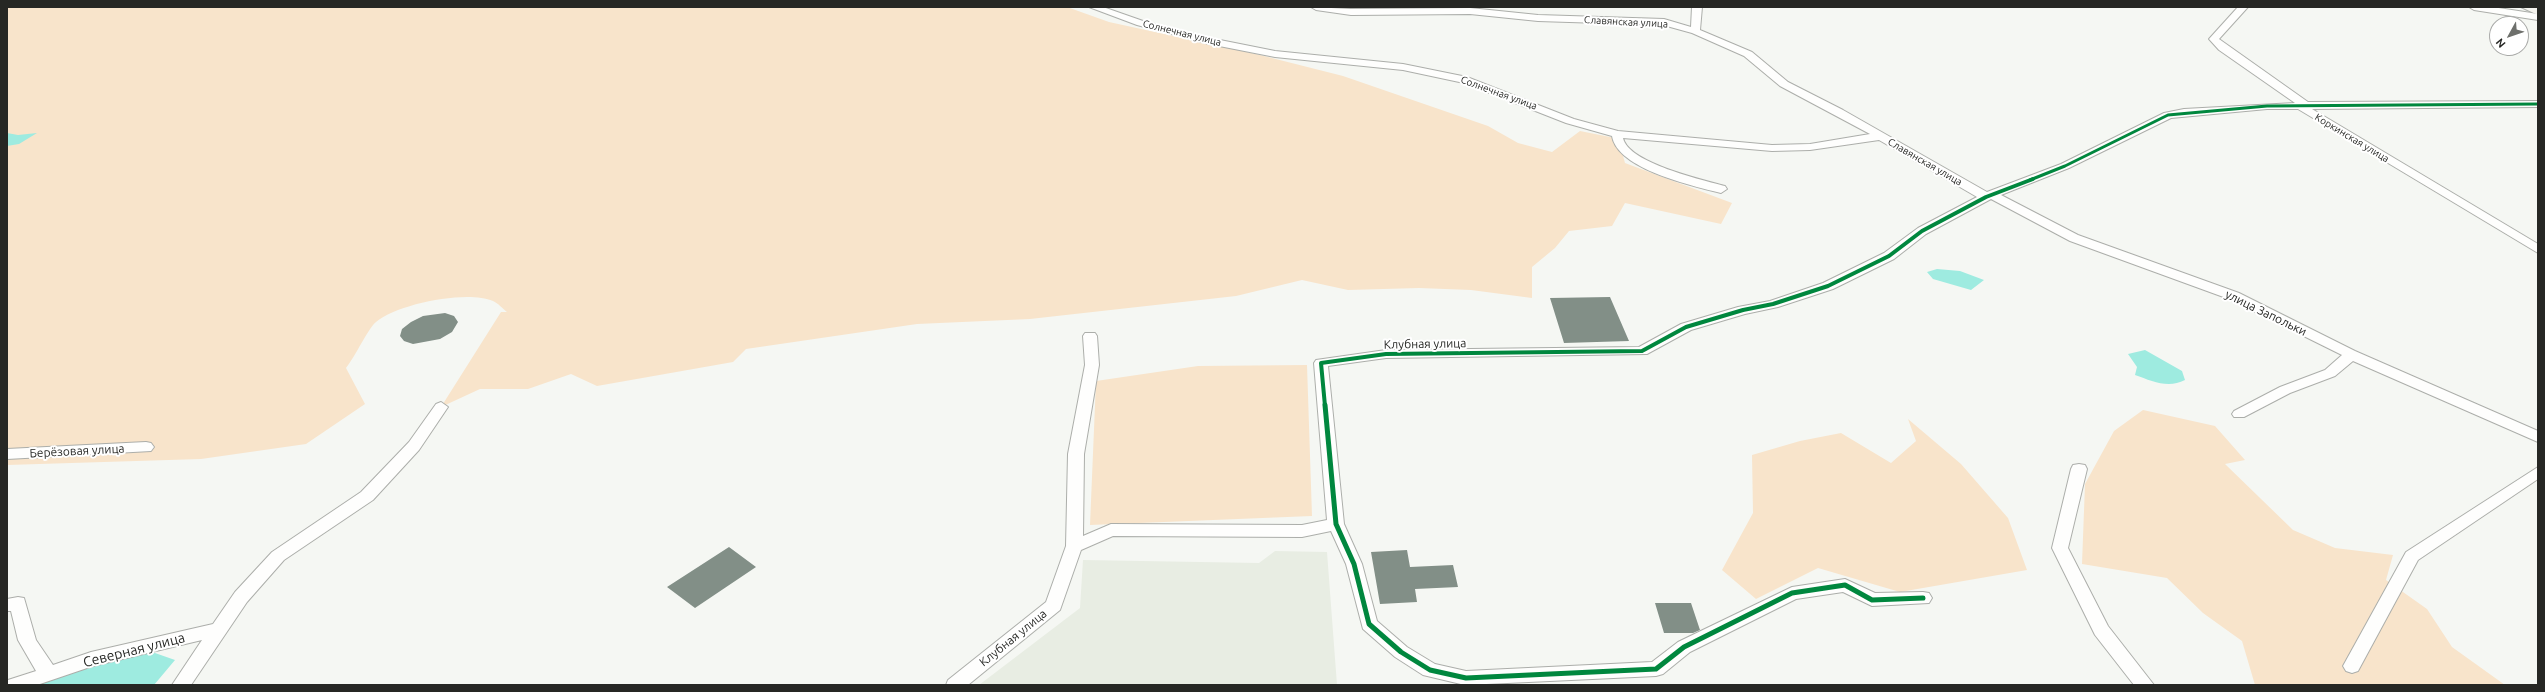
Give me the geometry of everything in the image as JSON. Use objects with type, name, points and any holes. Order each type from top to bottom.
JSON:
[{"type":"street","name":"Солнечная улица","points":[[1094,7],[1118,14],[1140,23],[1210,41],[1275,54],[1403,67],[1467,80],[1570,121],[1617,134],[1772,148],[1810,147],[1880,136]]},
{"type":"street","name":"Славянская улица","points":[[1316,7],[1351,12],[1470,10],[1538,18],[1664,22],[1695,30],[1748,54],[1784,84],[1989,196]]},
{"type":"street","points":[[1695,30],[1697,7]]},
{"type":"street","name":"Коркинская улица","points":[[2243,7],[2214,39],[2231,55],[2305,106],[2303,108],[2315,116],[2538,249]]},
{"type":"street","points":[[2474,7],[2538,17]]},
{"type":"street","points":[[2528,7],[2538,11]]},
{"type":"street","points":[[1989,196],[2065,166],[2168,115],[2184,112],[2242,107],[2538,104]]},
{"type":"street","points":[[1617,134],[1620,145],[1639,160],[1662,172],[1721,189]]},
{"type":"street","name":"Клубная улица","points":[[1336,524],[1321,363],[1386,354],[1642,351],[1686,327],[1743,310],[1773,304],[1828,286],[1889,256],[1922,231],[1989,196]]},
{"type":"street","name":"улица Запольки","points":[[1989,196],[2074,238],[2234,296],[2350,354],[2538,437]]},
{"type":"street","name":"Клубная улица","points":[[955,685],[1054,605],[1074,546],[1076,454],[1092,365],[1090,336]]},
{"type":"street","points":[[2239,414],[2285,390],[2329,374],[2345,364],[2350,354]]},
{"type":"street","name":"Северная улица","points":[[181,685],[220,629],[240,597],[278,556],[367,496],[414,446],[441,407]]},
{"type":"street","name":"Берёзовая улица","points":[[7,454],[146,447]]},
{"type":"street","points":[[2078,469],[2060,548],[2101,630],[2145,685]]},
{"type":"street","points":[[2352,666],[2412,556],[2538,472]]},
{"type":"street","points":[[1074,546],[1111,530],[1302,531],[1336,524],[1354,564],[1369,624],[1401,652],[1430,670],[1466,678],[1656,669],[1684,647],[1792,593],[1845,585],[1872,600],[1922,598]]},
{"type":"street","points":[[7,605],[18,603],[24,633],[31,654],[48,672]]},
{"type":"street","name":"Северная улица","points":[[15,685],[48,672],[91,659],[220,629]]},
{"type":"shaded area","points":[[7,7],[1067,7],[1109,22],[1256,54],[1343,76],[1488,126],[1518,143],[1552,152],[1580,131],[1620,139],[1620,145],[1625,163],[1732,203],[1721,224],[1625,203],[1612,226],[1569,231],[1555,248],[1532,267],[1532,298],[1471,290],[1419,288],[1348,290],[1302,280],[1236,296],[1030,319],[917,324],[746,349],[733,362],[597,386],[571,374],[528,389],[480,389],[441,407],[501,312],[507,312],[495,302],[481,298],[450,298],[400,310],[386,315],[373,325],[346,368],[365,404],[306,444],[201,459],[7,465]]},
{"type":"shaded area","points":[[1307,365],[1312,516],[1090,525],[1096,381],[1198,366]]},
{"type":"shaded area","points":[[2143,410],[2215,426],[2245,460],[2225,464],[2293,530],[2335,548],[2393,555],[2386,580],[2427,609],[2452,647],[2505,685],[2255,685],[2242,641],[2203,613],[2167,578],[2082,564],[2085,484],[2114,431]]},
{"type":"shaded area","points":[[1908,419],[1961,464],[2008,518],[2027,570],[1900,592],[1818,568],[1756,599],[1722,570],[1753,513],[1752,455],[1800,441],[1841,433],[1891,463],[1916,441]]},
{"type":"shaded area","points":[[1275,551],[1327,552],[1337,685],[979,685],[1080,608],[1083,560],[1259,563]]},
{"type":"water","points":[[7,133],[18,135],[37,133],[19,144],[7,146]]},
{"type":"water","points":[[1937,269],[1960,271],[1984,280],[1971,290],[1933,279],[1927,272]]},
{"type":"water","points":[[2145,350],[2182,371],[2185,380],[2179,383],[2166,384],[2154,382],[2135,375],[2137,367],[2128,354]]},
{"type":"water","points":[[155,653],[175,660],[154,685],[37,685],[115,657]]},
{"type":"building","points":[[1610,297],[1629,341],[1564,343],[1550,298]]},
{"type":"building","points":[[445,313],[454,316],[458,322],[452,332],[440,339],[413,344],[404,341],[400,336],[402,329],[411,322],[423,316]]},
{"type":"building","points":[[729,547],[756,567],[695,608],[667,587]]},
{"type":"building","points":[[1407,550],[1410,567],[1453,565],[1458,587],[1415,589],[1417,602],[1380,604],[1371,552]]},
{"type":"building","points":[[1655,603],[1691,603],[1700,630],[1693,633],[1664,633]]},
{"type":"cycle path","points":[[1923,598],[1872,600],[1845,585],[1792,593],[1684,647],[1656,669],[1466,678],[1430,670],[1401,652],[1369,624],[1354,564],[1336,524],[1321,363],[1386,354],[1642,351],[1686,327],[1743,310],[1773,304],[1828,286],[1889,256],[1922,231],[1986,197],[2065,166],[2168,115],[2184,112],[2267,106],[2538,104]]}]
